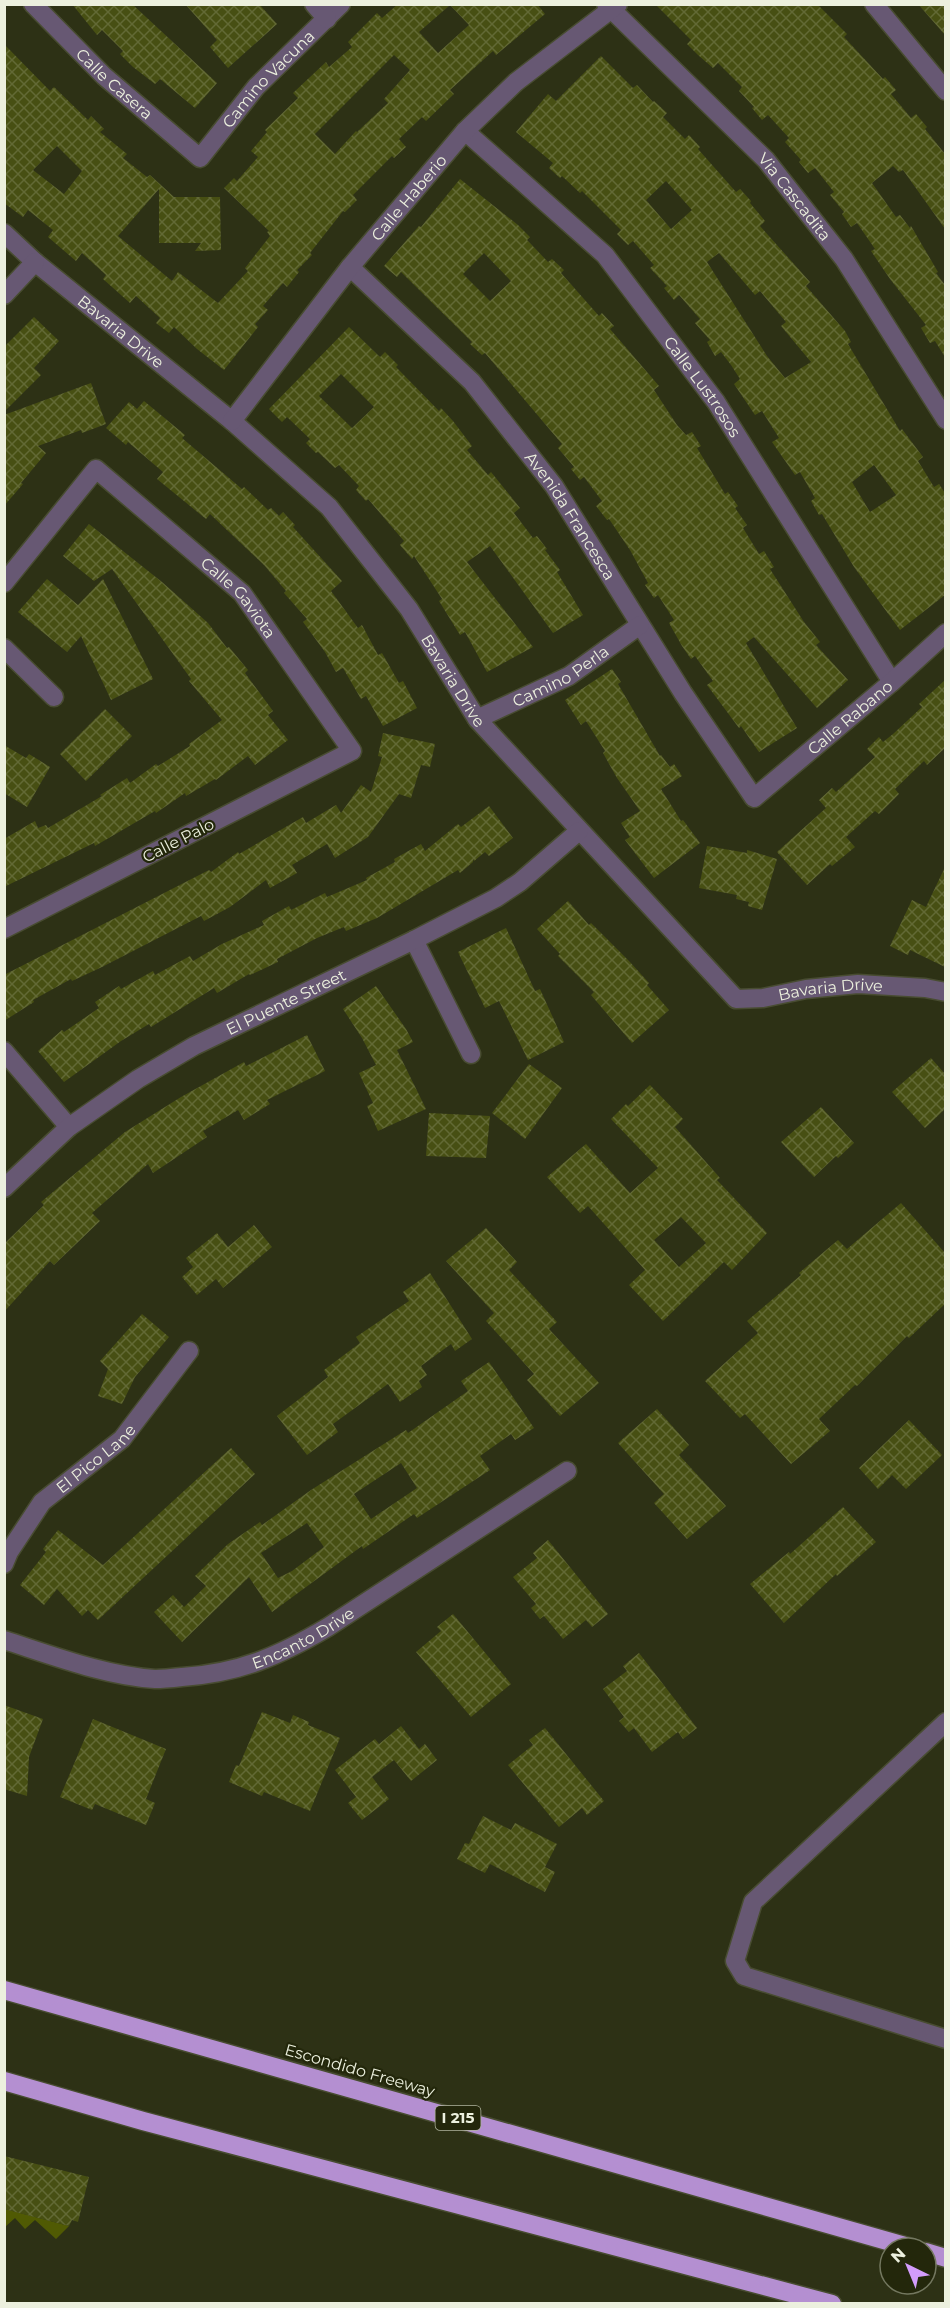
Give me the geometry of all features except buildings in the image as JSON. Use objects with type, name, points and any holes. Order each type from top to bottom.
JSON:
[{"type":"highway","name":"Escondido Freeway","points":[[4,1990],[878,2238]]},
{"type":"highway","points":[[4,2081],[143,2121],[832,2304]]},
{"type":"street","name":"Calle Casera","points":[[33,4],[104,76],[200,158]]},
{"type":"street","points":[[314,4],[327,19]]},
{"type":"street","name":"Camino Vacuna","points":[[200,158],[255,87],[341,4]]},
{"type":"street","points":[[874,4],[945,91]]},
{"type":"street","name":"Calle Haberio","points":[[232,421],[350,267],[465,131],[516,82],[612,6]]},
{"type":"street","name":"Via Cascadita","points":[[612,6],[766,160],[844,259],[945,420]]},
{"type":"street","name":"Calle Lustrosos","points":[[465,131],[605,255],[716,402],[892,682]]},
{"type":"street","name":"Bavaria Drive","points":[[4,232],[35,262],[232,421],[328,507],[409,609],[477,719],[736,999],[763,998],[806,989],[858,984],[925,988],[945,992]]},
{"type":"street","points":[[4,295],[35,262]]},
{"type":"street","name":"Avenida Francesca","points":[[350,267],[472,382],[554,486],[640,625],[754,798]]},
{"type":"street","name":"Calle Gaviota","points":[[4,583],[96,469],[242,593],[352,751]]},
{"type":"street","name":"Camino Perla","points":[[477,719],[569,676],[640,625]]},
{"type":"street","name":"Calle Rabano","points":[[754,798],[892,682],[945,633]]},
{"type":"street","points":[[4,648],[54,697]]},
{"type":"street","name":"Calle Palo","points":[[4,929],[352,751]]},
{"type":"street","name":"El Puente Street","points":[[4,1188],[69,1127],[138,1079],[194,1046],[496,898],[520,882],[579,831]]},
{"type":"street","points":[[414,940],[471,1054]]},
{"type":"street","points":[[4,1051],[69,1127]]},
{"type":"street","name":"El Pico Lane","points":[[4,1564],[9,1552],[42,1502],[122,1439],[189,1351]]},
{"type":"street","name":"Encanto Drive","points":[[4,1640],[105,1671],[155,1679],[201,1676],[248,1666],[293,1647],[328,1627],[567,1471]]},
{"type":"street","points":[[945,1722],[753,1902],[735,1961],[744,1976],[945,2039]]},
{"type":"green space","points":[[5,2209],[69,2226],[56,2239],[35,2220],[25,2229],[15,2218],[5,2227]]}]
